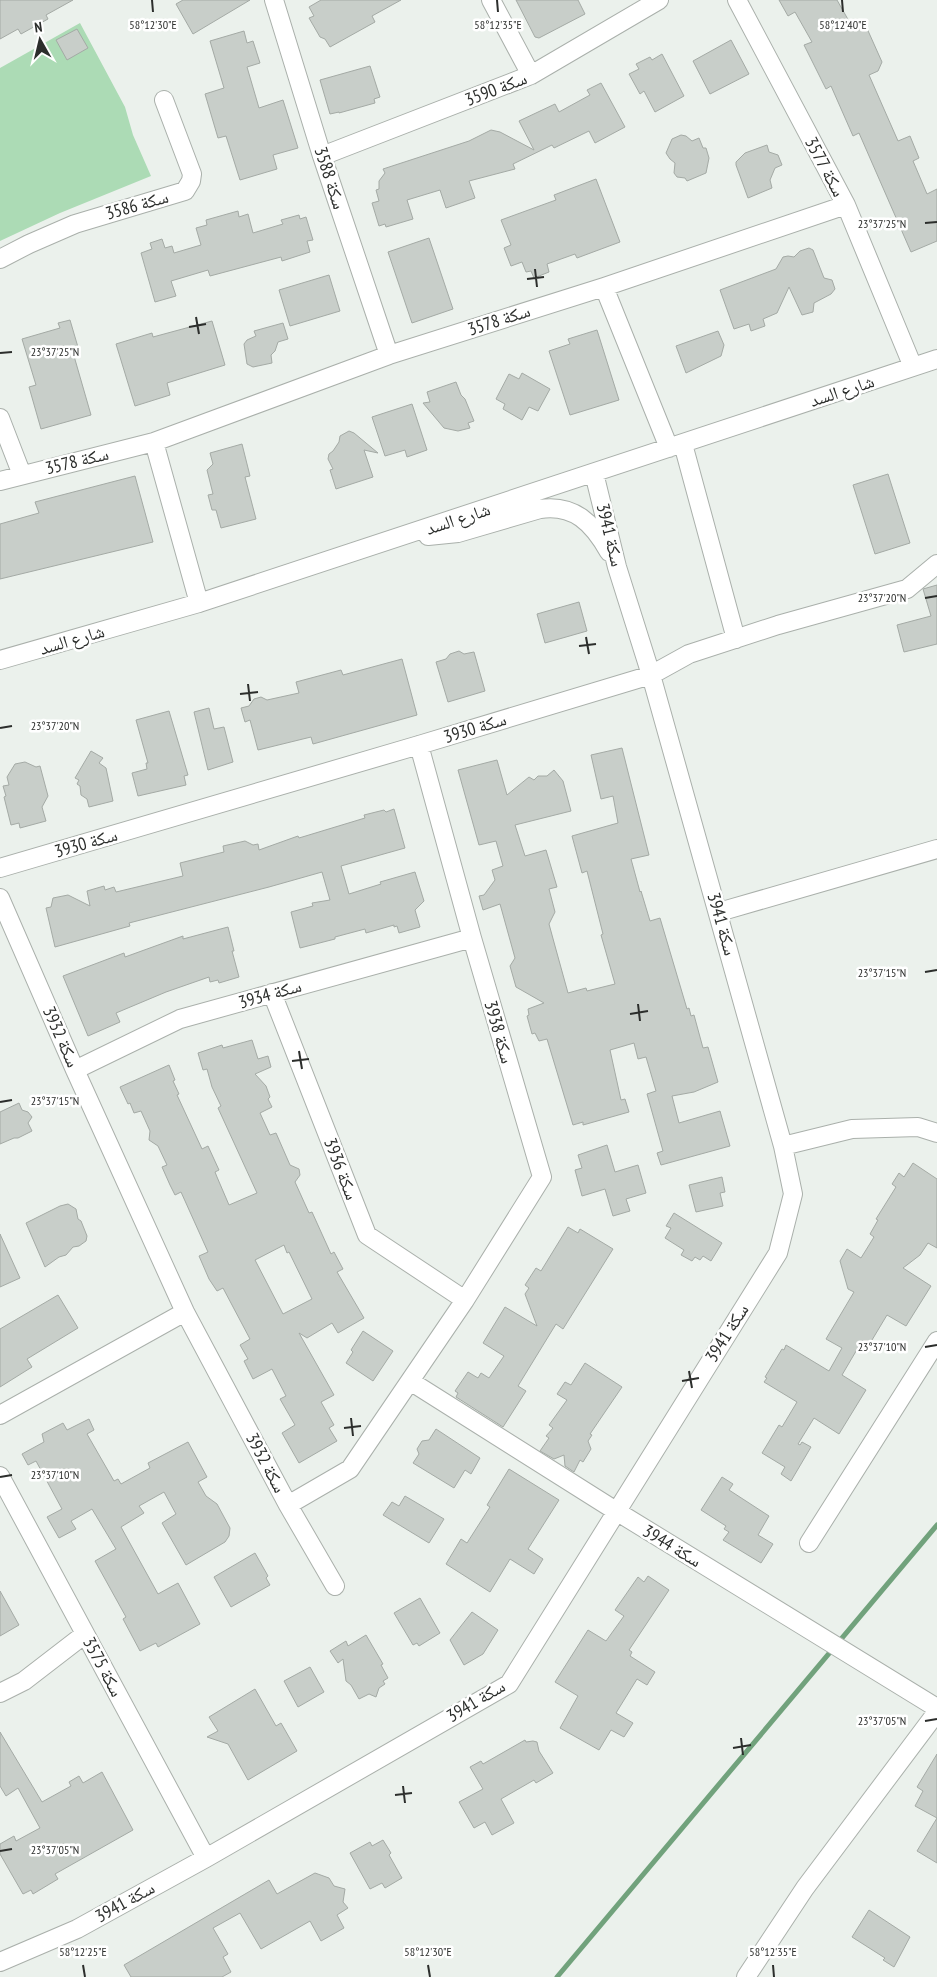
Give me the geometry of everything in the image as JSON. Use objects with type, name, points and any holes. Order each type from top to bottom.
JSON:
[{"type":"street","name":"سكة 3588","points":[[274,0],[322,156],[390,354]]},
{"type":"street","points":[[491,0],[532,75]]},
{"type":"street","name":"سكة 3590","points":[[322,156],[532,75],[660,0]]},
{"type":"street","name":"سكة 3577","points":[[737,0],[846,205],[913,367]]},
{"type":"street","name":"سكة 3586","points":[[0,259],[75,224],[185,191],[189,186],[192,174],[164,100]]},
{"type":"street","name":"سكة 3578","points":[[0,481],[154,442],[390,354],[604,286],[846,205]]},
{"type":"street","points":[[604,286],[676,446],[736,639]]},
{"type":"street","name":"شارع السد","points":[[0,660],[199,603],[410,535],[937,359]]},
{"type":"street","points":[[0,418],[22,475]]},
{"type":"street","points":[[154,442],[199,603]]},
{"type":"street","name":"سكة 3941","points":[[0,1962],[77,1929],[206,1858],[508,1684],[778,1253],[793,1194],[783,1146],[719,912],[618,567],[594,473]]},
{"type":"street","points":[[410,535],[434,536],[458,533],[540,509],[564,509],[585,520],[596,532],[618,567]]},
{"type":"street","name":"سكة 3930","points":[[0,868],[651,675],[689,654],[778,625],[907,589],[937,564]]},
{"type":"street","name":"سكة 3938","points":[[419,745],[472,938],[542,1177],[464,1300]]},
{"type":"street","points":[[719,912],[937,849]]},
{"type":"street","name":"سكة 3932","points":[[0,898],[75,1070],[185,1312],[288,1505],[350,1469],[464,1300]]},
{"type":"street","name":"سكة 3934","points":[[75,1070],[180,1019],[472,938]]},
{"type":"street","name":"سكة 3936","points":[[272,993],[367,1235],[464,1300]]},
{"type":"street","points":[[783,1146],[852,1129],[918,1127],[937,1133]]},
{"type":"street","points":[[0,1415],[185,1312]]},
{"type":"street","points":[[809,1543],[937,1341]]},
{"type":"street","name":"سكة 3944","points":[[410,1381],[937,1710]]},
{"type":"street","name":"سكة 3575","points":[[0,1476],[206,1858]]},
{"type":"street","points":[[288,1505],[335,1586]]},
{"type":"street","points":[[0,1693],[24,1681],[85,1634]]},
{"type":"street","points":[[746,1977],[805,1888],[937,1710]]},
{"type":"green space","points":[[80,23],[125,107],[133,135],[151,176],[60,213],[0,241],[0,68]]},
{"type":"building","points":[[0,0],[73,0],[46,15],[48,19],[21,34],[18,29],[0,39]]},
{"type":"building","points":[[183,0],[250,0],[193,34],[176,4]]},
{"type":"building","points":[[321,0],[401,0],[372,16],[375,22],[330,47],[325,39],[320,37],[309,18],[314,16],[309,7]]},
{"type":"building","points":[[516,0],[578,0],[585,14],[539,38],[535,37]]},
{"type":"building","points":[[779,0],[837,0],[854,30],[865,24],[882,62],[878,71],[869,75],[898,141],[910,136],[919,158],[913,161],[927,194],[937,189],[937,241],[911,252],[859,133],[853,136],[831,86],[826,89],[804,45],[812,42],[795,12],[788,16]]},
{"type":"building","points":[[77,29],[88,48],[67,60],[56,40]]},
{"type":"building","points":[[244,31],[247,43],[253,41],[260,63],[247,67],[259,108],[283,100],[298,148],[273,155],[277,169],[240,180],[226,136],[218,138],[205,94],[224,88],[210,41]]},
{"type":"building","points":[[731,40],[749,74],[710,94],[693,61]]},
{"type":"building","points":[[662,54],[684,96],[655,112],[644,91],[640,94],[629,74],[639,69],[636,64],[650,57],[652,60]]},
{"type":"building","points":[[370,66],[380,97],[374,99],[375,103],[330,114],[320,80]]},
{"type":"building","points":[[601,83],[625,127],[595,143],[589,131],[554,148],[552,145],[513,164],[515,169],[469,181],[475,198],[446,208],[440,190],[407,200],[413,219],[386,227],[385,224],[379,226],[372,203],[379,201],[376,190],[379,189],[379,181],[385,173],[383,169],[469,141],[491,130],[500,132],[534,150],[519,121],[555,104],[559,112],[590,95],[587,90]]},
{"type":"building","points":[[681,135],[686,136],[692,141],[699,138],[703,148],[706,148],[709,158],[706,173],[687,181],[685,178],[677,177],[674,173],[675,163],[666,153],[672,139]]},
{"type":"building","points":[[767,145],[769,152],[778,155],[782,165],[775,168],[770,180],[772,188],[748,198],[736,162],[745,153]]},
{"type":"building","points":[[596,179],[620,242],[577,258],[575,254],[547,264],[549,272],[534,278],[531,271],[526,272],[522,262],[511,266],[504,248],[511,245],[501,220],[556,200],[554,195]]},
{"type":"building","points":[[238,211],[239,217],[248,214],[253,233],[283,224],[281,220],[299,215],[300,219],[306,217],[313,240],[307,241],[310,252],[282,261],[281,257],[210,276],[208,270],[171,281],[176,296],[155,302],[141,253],[152,249],[150,243],[162,239],[165,248],[172,246],[174,253],[201,245],[196,228],[207,225],[206,220]]},
{"type":"building","points":[[429,238],[453,309],[412,323],[388,252]]},
{"type":"building","points":[[809,248],[813,250],[824,278],[832,280],[835,289],[831,294],[814,303],[813,312],[802,315],[789,287],[777,313],[763,319],[765,326],[751,331],[749,324],[734,329],[720,290],[776,269],[783,257],[794,257],[800,251]]},
{"type":"building","points":[[329,275],[340,311],[290,326],[279,290]]},
{"type":"building","points":[[70,320],[80,354],[74,356],[91,415],[41,429],[29,387],[36,385],[22,339],[60,328],[58,323]]},
{"type":"building","points":[[212,321],[225,365],[167,383],[170,395],[135,406],[116,344],[152,333],[153,337]]},
{"type":"building","points":[[283,323],[288,339],[278,342],[275,351],[271,355],[272,363],[253,367],[247,364],[244,344],[247,340],[256,336],[254,331]]},
{"type":"building","points":[[597,330],[619,400],[570,415],[549,351],[570,344],[568,339]]},
{"type":"building","points":[[718,331],[724,345],[721,356],[686,373],[676,346]]},
{"type":"building","points":[[522,373],[550,389],[538,411],[529,407],[522,420],[503,409],[505,404],[496,399],[509,374],[519,379]]},
{"type":"building","points":[[456,382],[474,421],[468,423],[470,428],[458,431],[444,428],[423,403],[430,402],[427,392]]},
{"type":"building","points":[[412,404],[427,450],[407,457],[405,450],[385,456],[372,417]]},
{"type":"building","points":[[349,431],[378,453],[364,450],[373,477],[336,489],[330,470],[333,469],[328,459],[329,454],[339,442],[340,436]]},
{"type":"building","points":[[242,444],[250,476],[245,477],[256,519],[221,528],[216,510],[212,510],[208,495],[213,494],[207,470],[213,464],[210,453]]},
{"type":"building","points":[[888,474],[910,543],[875,554],[853,485]]},
{"type":"building","points":[[135,476],[153,542],[0,579],[0,524],[39,513],[35,502]]},
{"type":"building","points":[[937,585],[937,644],[904,652],[897,625],[931,616],[923,589]]},
{"type":"building","points":[[579,602],[587,631],[545,643],[537,614]]},
{"type":"building","points":[[459,651],[464,654],[474,652],[485,691],[448,702],[436,662],[446,659],[450,654]]},
{"type":"building","points":[[402,659],[417,715],[313,744],[311,737],[258,750],[250,720],[245,722],[241,708],[249,706],[254,699],[261,697],[267,700],[299,693],[296,682],[341,670],[343,675]]},
{"type":"building","points":[[209,708],[214,729],[224,727],[233,762],[208,770],[194,712]]},
{"type":"building","points":[[169,711],[188,775],[184,776],[186,785],[138,796],[132,773],[147,769],[146,763],[148,763],[136,720]]},
{"type":"building","points":[[622,748],[649,855],[631,859],[640,892],[650,921],[660,918],[687,1009],[689,1008],[691,1016],[694,1015],[703,1048],[708,1047],[718,1082],[694,1092],[672,1096],[679,1123],[720,1111],[730,1146],[661,1165],[657,1153],[663,1151],[647,1094],[656,1091],[646,1057],[638,1059],[634,1043],[610,1050],[621,1100],[625,1099],[629,1112],[583,1125],[583,1122],[573,1125],[547,1039],[539,1041],[535,1033],[532,1034],[527,1016],[529,1015],[528,1009],[544,1003],[516,987],[510,966],[515,958],[500,904],[483,910],[479,896],[484,895],[495,880],[492,870],[503,866],[496,841],[479,845],[458,770],[497,760],[507,795],[529,777],[534,780],[538,776],[547,776],[554,770],[563,781],[571,811],[515,825],[525,856],[546,850],[557,887],[549,889],[555,912],[549,924],[568,993],[586,988],[587,991],[615,984],[601,935],[603,934],[587,871],[582,873],[572,836],[618,823],[613,796],[601,799],[591,755]]},
{"type":"building","points":[[91,751],[103,758],[99,763],[106,768],[113,801],[89,807],[87,799],[81,795],[80,786],[77,784],[79,780],[75,778]]},
{"type":"building","points":[[25,762],[36,767],[40,766],[48,796],[42,807],[46,821],[20,828],[19,823],[11,825],[3,786],[9,785],[7,777],[15,764]]},
{"type":"building","points":[[394,809],[405,848],[341,866],[349,894],[381,884],[380,882],[415,872],[424,901],[415,910],[420,927],[399,933],[397,926],[394,927],[394,925],[366,933],[365,929],[300,948],[291,912],[313,906],[312,903],[330,900],[322,872],[129,923],[130,926],[55,947],[46,908],[51,907],[53,898],[68,895],[90,906],[87,891],[104,886],[105,890],[114,887],[116,892],[183,876],[180,863],[224,852],[223,846],[245,841],[253,845],[258,844],[259,850],[298,836],[299,838],[365,818],[364,815]]},
{"type":"building","points":[[228,927],[239,977],[219,983],[218,980],[210,982],[209,977],[166,992],[116,1013],[120,1022],[88,1036],[63,976],[124,953],[125,957],[183,936],[183,939]]},
{"type":"building","points":[[252,1040],[258,1059],[268,1056],[271,1067],[255,1074],[266,1086],[270,1097],[268,1099],[272,1107],[260,1113],[270,1135],[276,1133],[290,1165],[299,1169],[300,1175],[295,1182],[309,1213],[312,1212],[331,1254],[334,1252],[343,1269],[337,1272],[364,1318],[338,1333],[332,1323],[307,1338],[299,1333],[334,1395],[321,1402],[334,1425],[329,1428],[337,1441],[299,1463],[282,1433],[295,1425],[280,1399],[286,1396],[272,1369],[253,1379],[244,1361],[248,1359],[240,1345],[250,1339],[223,1288],[217,1291],[209,1279],[199,1256],[208,1252],[181,1192],[175,1195],[162,1167],[167,1165],[158,1146],[149,1140],[150,1131],[141,1111],[134,1113],[120,1087],[169,1065],[179,1094],[177,1095],[202,1149],[208,1146],[219,1170],[215,1172],[229,1205],[257,1193],[218,1108],[221,1106],[212,1087],[207,1069],[203,1070],[198,1053],[222,1045],[223,1048]],"holes":[[[284,1245],[287,1253],[289,1252],[312,1299],[283,1314],[255,1260]]]},
{"type":"building","points":[[19,1103],[22,1110],[28,1112],[32,1117],[28,1123],[32,1131],[0,1144],[0,1112]]},
{"type":"building","points":[[607,1145],[615,1172],[638,1165],[646,1193],[626,1199],[630,1211],[613,1216],[605,1189],[582,1196],[575,1170],[582,1168],[578,1155]]},
{"type":"building","points":[[913,1163],[937,1179],[937,1248],[928,1243],[920,1255],[903,1268],[931,1286],[906,1326],[887,1315],[869,1345],[862,1341],[842,1375],[866,1390],[839,1434],[814,1418],[798,1444],[800,1445],[802,1442],[811,1447],[791,1481],[781,1474],[785,1467],[762,1453],[779,1425],[782,1427],[797,1402],[764,1382],[767,1378],[765,1377],[786,1345],[829,1371],[842,1348],[826,1339],[854,1292],[848,1289],[840,1261],[847,1249],[861,1258],[874,1237],[870,1234],[878,1220],[876,1219],[896,1187],[892,1184],[899,1173],[904,1177]]},
{"type":"building","points":[[722,1177],[725,1192],[720,1193],[723,1206],[696,1212],[689,1185]]},
{"type":"building","points":[[68,1204],[76,1209],[78,1219],[81,1221],[87,1236],[86,1241],[79,1246],[73,1247],[66,1255],[59,1257],[45,1267],[26,1223]]},
{"type":"building","points":[[674,1213],[722,1243],[711,1261],[703,1256],[700,1260],[695,1257],[692,1261],[681,1255],[684,1250],[665,1238],[671,1228],[666,1226]]},
{"type":"building","points":[[568,1227],[578,1233],[580,1229],[613,1249],[563,1329],[556,1324],[518,1386],[526,1391],[503,1427],[456,1397],[458,1393],[455,1391],[468,1372],[478,1378],[481,1373],[489,1378],[504,1356],[483,1343],[505,1307],[537,1326],[525,1294],[529,1288],[525,1285],[536,1268],[541,1271]]},
{"type":"building","points":[[0,1234],[20,1278],[0,1287]]},
{"type":"building","points":[[58,1295],[78,1328],[27,1359],[32,1367],[0,1387],[0,1329]]},
{"type":"building","points":[[363,1331],[393,1351],[373,1381],[346,1363],[353,1352],[351,1350]]},
{"type":"building","points":[[585,1363],[622,1387],[590,1434],[592,1435],[588,1441],[591,1449],[583,1462],[580,1460],[574,1472],[565,1466],[564,1455],[554,1459],[540,1451],[549,1438],[546,1436],[553,1428],[549,1425],[567,1400],[557,1394],[565,1382],[571,1385]]},
{"type":"building","points":[[89,1419],[94,1430],[87,1434],[114,1481],[118,1479],[121,1484],[150,1468],[148,1463],[188,1442],[207,1477],[198,1482],[206,1496],[217,1504],[230,1528],[229,1536],[225,1542],[186,1565],[162,1523],[176,1514],[164,1492],[139,1506],[144,1513],[121,1527],[158,1594],[178,1583],[200,1624],[158,1647],[156,1643],[140,1651],[123,1619],[126,1617],[95,1561],[116,1549],[92,1509],[71,1521],[76,1529],[59,1538],[47,1517],[62,1509],[36,1461],[28,1465],[22,1454],[44,1442],[42,1434],[63,1423],[67,1430]]},
{"type":"building","points":[[436,1429],[480,1458],[471,1474],[465,1470],[454,1488],[413,1463],[419,1454],[417,1449],[422,1441],[429,1440]]},
{"type":"building","points":[[509,1469],[559,1500],[528,1549],[543,1559],[534,1574],[510,1559],[490,1592],[446,1564],[461,1539],[467,1543],[490,1507],[487,1505]]},
{"type":"building","points":[[722,1477],[733,1484],[729,1490],[769,1516],[758,1535],[773,1544],[761,1563],[723,1540],[729,1532],[724,1529],[726,1526],[701,1510]]},
{"type":"building","points":[[405,1496],[444,1519],[429,1543],[383,1515],[392,1502],[399,1506]]},
{"type":"building","points":[[255,1553],[268,1576],[266,1578],[270,1585],[231,1607],[214,1577]]},
{"type":"building","points":[[648,1576],[669,1590],[629,1650],[632,1652],[630,1656],[655,1672],[647,1685],[637,1679],[616,1713],[633,1723],[624,1737],[611,1730],[599,1750],[560,1728],[578,1696],[555,1682],[588,1630],[606,1641],[624,1616],[615,1610],[638,1577],[644,1582]]},
{"type":"building","points":[[0,1591],[19,1625],[0,1636]]},
{"type":"building","points":[[420,1598],[440,1633],[419,1646],[417,1643],[413,1645],[394,1613]]},
{"type":"building","points":[[472,1612],[498,1630],[483,1654],[464,1665],[450,1640]]},
{"type":"building","points":[[366,1635],[383,1664],[381,1665],[388,1678],[383,1681],[385,1684],[379,1688],[376,1697],[369,1694],[359,1699],[351,1685],[346,1681],[343,1659],[338,1663],[330,1651],[346,1641],[348,1646]]},
{"type":"building","points":[[310,1667],[324,1692],[298,1707],[284,1681]]},
{"type":"building","points":[[255,1689],[276,1726],[281,1723],[297,1751],[248,1780],[228,1744],[207,1737],[218,1731],[209,1717]]},
{"type":"building","points":[[0,1732],[42,1802],[71,1786],[69,1782],[79,1776],[83,1783],[102,1772],[133,1830],[55,1874],[58,1879],[33,1894],[31,1890],[23,1894],[0,1854],[0,1844],[14,1836],[16,1841],[40,1828],[18,1788],[6,1796],[0,1786]]},
{"type":"building","points":[[525,1740],[526,1742],[537,1742],[539,1751],[553,1773],[536,1783],[534,1780],[501,1799],[514,1823],[492,1835],[485,1822],[474,1828],[459,1802],[483,1789],[470,1767],[481,1761],[483,1764]]},
{"type":"building","points":[[937,1754],[937,1818],[915,1806],[923,1791],[917,1787]]},
{"type":"building","points":[[937,1818],[937,1863],[917,1851]]},
{"type":"building","points":[[383,1840],[402,1878],[385,1888],[382,1883],[370,1889],[350,1853],[370,1842],[372,1846]]},
{"type":"building","points":[[315,1873],[329,1878],[334,1886],[345,1889],[343,1902],[348,1908],[337,1915],[344,1928],[321,1941],[310,1921],[261,1949],[240,1913],[213,1928],[228,1954],[223,1957],[231,1972],[222,1977],[131,1977],[124,1965],[269,1880],[277,1894]]},
{"type":"building","points":[[869,1910],[910,1937],[894,1967],[883,1960],[885,1958],[852,1937]]},
{"type":"waterway","points":[[557,1977],[937,1525]]}]
